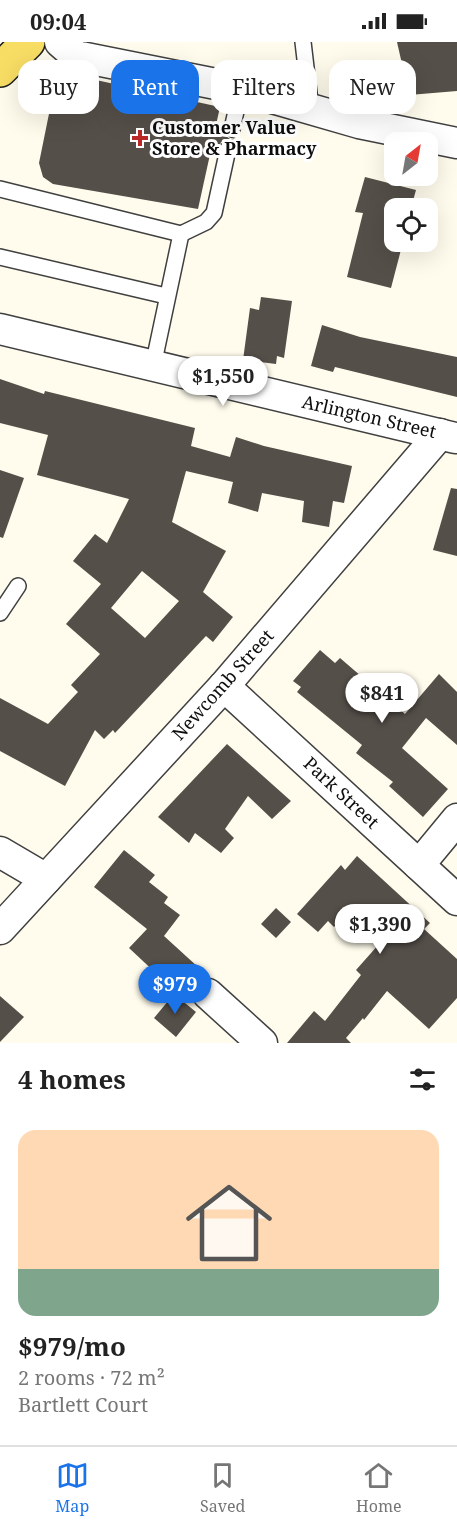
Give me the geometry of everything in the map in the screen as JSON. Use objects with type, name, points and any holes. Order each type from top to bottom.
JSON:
[{"type":"street","points":[[60,42],[76,56],[116,54],[211,81]]},
{"type":"street","points":[[317,112],[359,123],[457,142]]},
{"type":"street","name":"Arlington Street","points":[[0,330],[449,436]]},
{"type":"street","name":"Newcomb Street","points":[[0,929],[224,686],[449,436]]},
{"type":"street","name":"Park Street","points":[[224,686],[457,900]]},
{"type":"street","points":[[419,865],[457,819]]},
{"type":"street","points":[[0,852],[46,879]]},
{"type":"street","points":[[208,994],[262,1043]]},
{"type":"lane","points":[[303,42],[305,60]]},
{"type":"lane","points":[[232,129],[235,114]]},
{"type":"lane","points":[[0,189],[181,234],[206,222],[214,213],[228,149]]},
{"type":"lane","points":[[153,366],[166,296],[181,234]]},
{"type":"lane","points":[[0,257],[166,296]]},
{"type":"lane","points":[[0,613],[18,586]]},
{"type":"building","points":[[397,42],[457,42],[457,91],[416,94],[416,60],[401,60]]},
{"type":"building","name":"Customer Value Store & Pharmacy","points":[[99,81],[111,83],[111,114],[199,114],[199,102],[211,105],[211,114],[218,114],[216,125],[222,127],[230,139],[221,142],[218,151],[211,150],[198,209],[53,184],[43,177],[39,163],[49,114],[99,114]]},
{"type":"building","points":[[365,177],[384,182],[384,186],[400,186],[416,190],[414,198],[384,198],[384,252],[400,252],[391,288],[347,277],[363,213],[355,212]]},
{"type":"building","points":[[261,297],[292,301],[284,358],[277,356],[276,364],[243,360],[250,308],[259,310]]},
{"type":"building","points":[[322,325],[360,337],[457,357],[457,397],[335,367],[333,372],[311,366]]},
{"type":"building","points":[[0,379],[44,394],[45,391],[195,428],[191,446],[230,457],[236,437],[264,446],[352,466],[344,503],[333,501],[329,527],[302,522],[304,501],[262,493],[258,512],[228,503],[233,482],[186,471],[172,522],[226,551],[203,592],[233,617],[213,642],[206,636],[115,733],[113,730],[104,739],[95,730],[65,786],[0,751],[0,698],[48,724],[78,692],[71,685],[100,654],[66,624],[101,584],[73,561],[95,534],[107,543],[129,499],[37,475],[48,435],[0,423]],"holes":[[[142,571],[179,601],[145,638],[111,608]]]},
{"type":"building","points":[[0,470],[24,478],[3,538],[0,537]]},
{"type":"building","points":[[451,488],[457,489],[457,556],[433,550]]},
{"type":"building","points":[[320,650],[335,663],[340,658],[405,714],[439,674],[457,692],[457,745],[426,718],[402,748],[448,789],[423,817],[389,786],[393,782],[356,753],[362,745],[297,692],[301,687],[293,681]]},
{"type":"building","points":[[227,744],[291,801],[272,819],[248,796],[225,829],[234,838],[221,853],[195,833],[189,843],[158,817]]},
{"type":"building","points":[[124,850],[155,875],[149,882],[168,897],[164,903],[180,915],[164,936],[198,967],[175,991],[129,948],[147,929],[94,887]]},
{"type":"building","points":[[357,856],[430,923],[424,929],[457,959],[457,998],[429,1029],[387,991],[346,1038],[351,1043],[287,1043],[314,1011],[325,1021],[361,975],[356,970],[379,944],[345,914],[334,927],[328,921],[318,932],[297,914],[341,865],[345,870]]},
{"type":"building","points":[[276,908],[291,922],[276,938],[261,924]]},
{"type":"building","points":[[174,994],[196,1012],[176,1037],[154,1018]]},
{"type":"building","points":[[0,996],[24,1017],[0,1042]]},
{"type":"place","name":"Customer Value Store & Pharmacy","points":[[140,138]]}]
